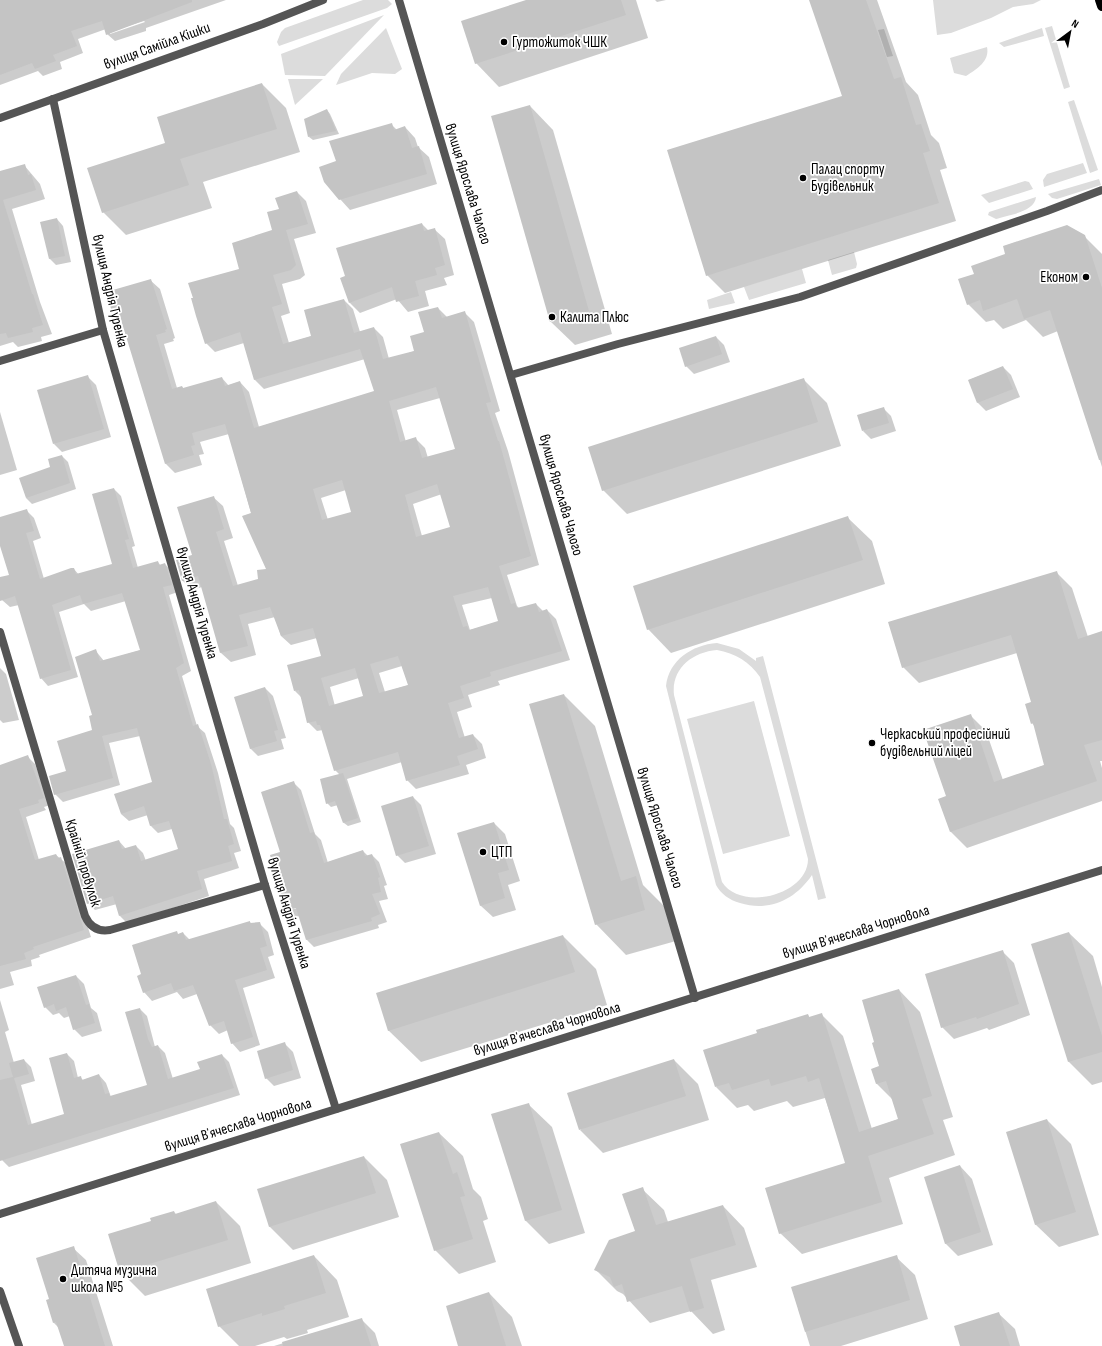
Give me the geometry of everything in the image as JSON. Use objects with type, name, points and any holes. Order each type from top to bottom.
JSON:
[{"type":"main road","points":[[1100,0],[1102,6]]},
{"type":"street","name":"вулиця Самійла Кішки","points":[[0,118],[263,24],[323,0]]},
{"type":"street","name":"вулиця Ярослава Чалого","points":[[399,0],[695,998]]},
{"type":"street","name":"вулиця Андрія Туренка","points":[[52,99],[104,330],[265,884],[336,1109]]},
{"type":"street","points":[[511,375],[618,344],[800,296],[1047,211],[1102,190]]},
{"type":"street","points":[[0,361],[104,330]]},
{"type":"street","name":"Крайній провулок","points":[[0,632],[85,916],[92,927],[104,931],[110,930],[265,884]]},
{"type":"street","name":"вулиця Вʼячеслава Чорновола","points":[[0,1214],[1102,870]]},
{"type":"street","points":[[0,1291],[19,1346]]},
{"type":"shaded area","points":[[363,0],[388,0],[392,4],[387,8],[279,46],[277,42],[281,32],[285,28]]},
{"type":"shaded area","points":[[933,0],[1041,0],[1033,4],[1013,7],[991,18],[951,33],[937,35]]},
{"type":"shaded area","points":[[384,15],[325,76],[285,75],[281,54]]},
{"type":"shaded area","points":[[1052,26],[1070,87],[1064,89],[1045,28]]},
{"type":"shaded area","points":[[386,28],[402,69],[395,74],[372,73],[336,85],[341,74]]},
{"type":"shaded area","points":[[1042,28],[1044,36],[1004,47],[999,43]]},
{"type":"shaded area","points":[[884,29],[893,56],[887,57],[878,30]]},
{"type":"shaded area","points":[[987,47],[987,56],[982,64],[966,76],[954,73],[950,58]]},
{"type":"shaded area","points":[[288,79],[323,79],[295,105]]},
{"type":"shaded area","points":[[1074,100],[1098,170],[1090,173],[1068,102]]},
{"type":"shaded area","points":[[1083,163],[1087,173],[1044,187],[1043,180],[1047,174]]},
{"type":"shaded area","points":[[1099,179],[1101,185],[1057,199],[1052,198],[1048,194]]},
{"type":"shaded area","points":[[1025,181],[1029,182],[1033,189],[989,203],[981,195]]},
{"type":"shaded area","points":[[1036,197],[1031,206],[1020,212],[996,219],[988,215],[989,212]]},
{"type":"shaded area","points":[[854,252],[857,264],[856,268],[832,275],[828,260]]},
{"type":"shaded area","points":[[802,269],[806,283],[749,300],[744,287]]},
{"type":"shaded area","points":[[731,292],[735,303],[709,309],[707,300]]},
{"type":"shaded area","points":[[717,643],[739,649],[756,661],[756,658],[763,656],[826,898],[818,900],[812,875],[798,891],[780,902],[771,905],[761,906],[740,903],[723,894],[716,885],[666,686],[668,677],[677,661],[691,651],[708,644]],"holes":[[[708,651],[724,651],[742,659],[752,667],[760,677],[808,859],[805,872],[797,882],[786,890],[772,895],[758,897],[743,896],[731,891],[722,882],[674,695],[676,677],[685,664],[699,654]]]},
{"type":"shaded area","points":[[754,701],[790,836],[723,854],[687,719]]},
{"type":"building","points":[[0,0],[192,0],[192,2],[106,35],[102,21],[71,31],[77,46],[53,55],[56,61],[35,69],[32,63],[0,75]]},
{"type":"building","name":"Гуртожиток ЧШК","points":[[526,0],[621,0],[626,15],[475,64],[461,21]]},
{"type":"building","name":"Палац спорту Будівельник","points":[[809,0],[866,0],[894,79],[901,77],[916,125],[921,124],[930,151],[923,153],[939,203],[706,276],[667,150],[842,96]]},
{"type":"building","points":[[262,83],[277,129],[180,159],[189,185],[102,213],[87,168],[165,143],[157,117]]},
{"type":"building","points":[[530,105],[589,311],[550,322],[491,116]]},
{"type":"building","points":[[327,109],[336,131],[308,137],[304,119]]},
{"type":"building","points":[[392,123],[394,130],[405,126],[412,148],[419,146],[427,174],[339,200],[324,182],[319,167],[336,161],[329,141]]},
{"type":"building","points":[[25,164],[28,175],[31,174],[36,190],[3,200],[43,325],[32,328],[33,332],[8,338],[6,333],[0,334],[0,171]]},
{"type":"building","points":[[297,191],[308,224],[286,230],[296,265],[291,270],[273,275],[282,304],[272,307],[283,344],[311,336],[304,310],[344,299],[354,333],[374,327],[383,359],[414,351],[410,336],[424,332],[418,312],[438,307],[442,318],[465,311],[491,402],[486,403],[499,441],[531,556],[499,566],[511,604],[515,603],[517,608],[536,603],[539,612],[547,609],[562,651],[490,672],[491,676],[460,686],[464,698],[448,703],[459,738],[473,734],[478,749],[457,756],[460,765],[406,781],[398,752],[334,771],[320,725],[317,725],[316,721],[307,723],[299,690],[294,691],[287,665],[321,656],[313,628],[281,636],[270,607],[239,615],[248,646],[220,653],[198,576],[182,581],[176,560],[192,555],[177,507],[214,496],[224,529],[216,532],[233,586],[258,579],[257,570],[266,569],[242,516],[251,513],[225,424],[192,433],[195,445],[191,446],[194,455],[165,464],[118,310],[112,312],[106,292],[151,279],[167,329],[165,330],[166,332],[156,335],[172,389],[182,386],[183,388],[222,377],[225,386],[240,381],[254,428],[374,391],[360,349],[254,380],[240,332],[205,344],[188,283],[239,269],[232,243],[272,230],[267,212],[279,209],[275,198]],"holes":[[[436,387],[455,449],[422,458],[416,437],[400,442],[389,401]],[[342,480],[351,512],[322,520],[313,489]],[[437,484],[450,527],[416,537],[405,495]],[[488,587],[498,621],[469,630],[467,626],[463,627],[453,596]],[[398,656],[408,685],[379,693],[370,664]],[[355,668],[363,696],[329,706],[321,678]]]},
{"type":"building","points":[[57,218],[65,256],[49,259],[40,222]]},
{"type":"building","points":[[422,223],[424,231],[435,228],[445,265],[435,268],[437,275],[415,281],[419,296],[396,302],[392,287],[349,303],[340,278],[345,276],[336,248]]},
{"type":"building","points":[[1067,225],[1085,235],[1102,288],[1102,460],[1099,460],[1050,310],[1024,319],[1017,299],[983,311],[980,300],[967,305],[958,279],[974,274],[971,266],[1005,254],[1003,246]]},
{"type":"building","points":[[716,336],[722,354],[685,367],[679,348]]},
{"type":"building","points":[[1003,366],[1013,389],[977,403],[968,380]]},
{"type":"building","points":[[88,375],[104,429],[53,444],[37,390]]},
{"type":"building","points":[[804,378],[818,422],[602,491],[588,447]]},
{"type":"building","points":[[884,407],[889,423],[862,431],[857,415]]},
{"type":"building","points":[[62,455],[70,483],[26,498],[19,478],[50,467],[48,459]]},
{"type":"building","points":[[114,488],[129,539],[125,540],[133,568],[158,561],[159,565],[165,563],[172,585],[163,587],[184,663],[176,668],[193,726],[198,724],[211,764],[224,819],[227,819],[234,844],[228,846],[232,861],[197,871],[202,889],[119,916],[113,896],[87,904],[72,854],[119,840],[122,849],[136,845],[141,861],[178,849],[169,821],[150,826],[144,806],[121,814],[114,794],[152,782],[137,728],[102,736],[113,778],[54,795],[49,776],[66,771],[57,741],[92,730],[89,716],[92,715],[75,657],[96,649],[100,661],[140,650],[122,593],[83,604],[80,595],[52,605],[71,670],[40,679],[15,596],[0,601],[0,577],[9,575],[0,546],[0,517],[27,509],[34,531],[26,533],[40,579],[71,568],[74,568],[76,574],[112,564],[92,494]]},
{"type":"building","points":[[848,516],[863,560],[647,630],[633,586]]},
{"type":"building","points":[[1057,571],[1078,639],[1102,631],[1102,740],[1084,745],[1097,781],[950,832],[938,799],[946,796],[923,730],[971,714],[994,782],[1044,765],[1033,723],[1031,724],[1025,704],[1031,702],[1011,635],[902,668],[888,622]]},
{"type":"building","points":[[265,687],[278,730],[274,731],[277,741],[250,749],[234,697]]},
{"type":"building","points":[[564,694],[621,881],[636,876],[645,910],[595,925],[529,704]]},
{"type":"building","points":[[28,755],[44,798],[38,800],[39,803],[19,809],[35,860],[56,854],[58,858],[61,857],[84,930],[33,947],[34,949],[24,953],[26,959],[0,966],[0,765]]},
{"type":"building","points":[[343,773],[358,818],[343,823],[335,801],[326,804],[320,779]]},
{"type":"building","points":[[294,781],[310,833],[314,832],[324,863],[363,850],[365,856],[372,854],[380,877],[378,878],[381,892],[372,894],[380,914],[371,918],[372,921],[306,940],[296,908],[286,911],[270,855],[280,852],[261,792]]},
{"type":"building","points":[[413,796],[429,846],[396,856],[381,806]]},
{"type":"building","name":"ЦТП","points":[[494,822],[509,870],[498,873],[505,898],[480,906],[457,833]]},
{"type":"building","points":[[250,921],[250,923],[260,922],[267,946],[260,948],[267,970],[235,980],[253,1037],[231,1044],[224,1021],[209,1026],[193,985],[174,991],[171,983],[143,993],[137,976],[141,974],[132,945],[177,931],[178,934],[183,932],[186,940]]},
{"type":"building","points":[[1069,932],[1102,1036],[1102,1052],[1068,1062],[1031,944]]},
{"type":"building","points":[[563,935],[575,972],[388,1031],[376,993]]},
{"type":"building","points":[[1003,950],[1019,1004],[977,1019],[976,1017],[941,1028],[925,974]]},
{"type":"building","points":[[76,975],[86,1005],[89,1004],[95,1023],[73,1030],[66,1007],[56,1011],[54,1004],[44,1008],[37,987]]},
{"type":"building","points":[[899,989],[932,1096],[922,1099],[934,1134],[868,1156],[882,1202],[779,1234],[765,1188],[845,1163],[819,1078],[808,1082],[806,1076],[771,1086],[769,1079],[732,1090],[729,1083],[715,1087],[703,1050],[757,1033],[756,1030],[808,1014],[809,1017],[822,1013],[859,1132],[898,1119],[886,1081],[876,1084],[871,1069],[879,1066],[862,1000]]},
{"type":"building","points":[[140,1008],[148,1039],[152,1047],[158,1045],[168,1079],[200,1069],[197,1062],[222,1054],[234,1088],[0,1161],[0,1080],[13,1077],[9,1063],[24,1059],[29,1074],[14,1078],[28,1125],[64,1114],[49,1058],[67,1053],[74,1078],[81,1076],[82,1080],[99,1074],[105,1094],[109,1093],[110,1096],[147,1085],[125,1012]]},
{"type":"building","points":[[285,1042],[293,1070],[265,1079],[257,1051]]},
{"type":"building","points":[[674,1059],[686,1096],[579,1130],[567,1093]]},
{"type":"building","points":[[529,1103],[562,1210],[525,1221],[491,1114]]},
{"type":"building","points":[[1047,1119],[1076,1212],[1035,1225],[1006,1132]]},
{"type":"building","points":[[439,1132],[453,1174],[457,1172],[465,1196],[460,1197],[473,1239],[434,1251],[400,1144]]},
{"type":"building","points":[[364,1156],[376,1193],[269,1227],[257,1189]]},
{"type":"building","points":[[960,1165],[981,1232],[945,1244],[924,1177]]},
{"type":"building","points":[[643,1187],[656,1225],[723,1205],[736,1245],[690,1259],[704,1308],[690,1312],[682,1286],[627,1302],[622,1284],[614,1287],[610,1277],[594,1270],[609,1240],[635,1231],[622,1194]]},
{"type":"building","points":[[216,1201],[228,1240],[120,1273],[108,1234],[151,1221],[150,1218],[174,1211],[175,1214]]},
{"type":"building","name":"Дитяча музична школа №5","points":[[74,1246],[105,1346],[64,1346],[56,1322],[53,1323],[46,1300],[49,1299],[36,1258]]},
{"type":"building","points":[[314,1255],[326,1293],[284,1306],[285,1309],[262,1316],[262,1313],[218,1327],[206,1289]]},
{"type":"building","points":[[897,1255],[910,1300],[805,1332],[791,1287]]},
{"type":"building","points":[[489,1292],[506,1346],[458,1346],[446,1306]]},
{"type":"building","points":[[999,1312],[1010,1346],[960,1346],[954,1326]]},
{"type":"building","points":[[362,1318],[371,1346],[283,1346],[282,1342]]},
{"type":"place","name":"Гуртожиток ЧШК","points":[[504,42]]},
{"type":"place","name":"Палац спорту Будівельник","points":[[803,178]]},
{"type":"place","name":"Економ","points":[[1086,277]]},
{"type":"place","name":"Калита Плюс","points":[[552,317]]},
{"type":"place","name":"Черкаський професійний будівельний ліцей","points":[[872,743]]},
{"type":"place","name":"ЦТП","points":[[483,852]]},
{"type":"place","name":"Дитяча музична школа №5","points":[[63,1279]]}]
